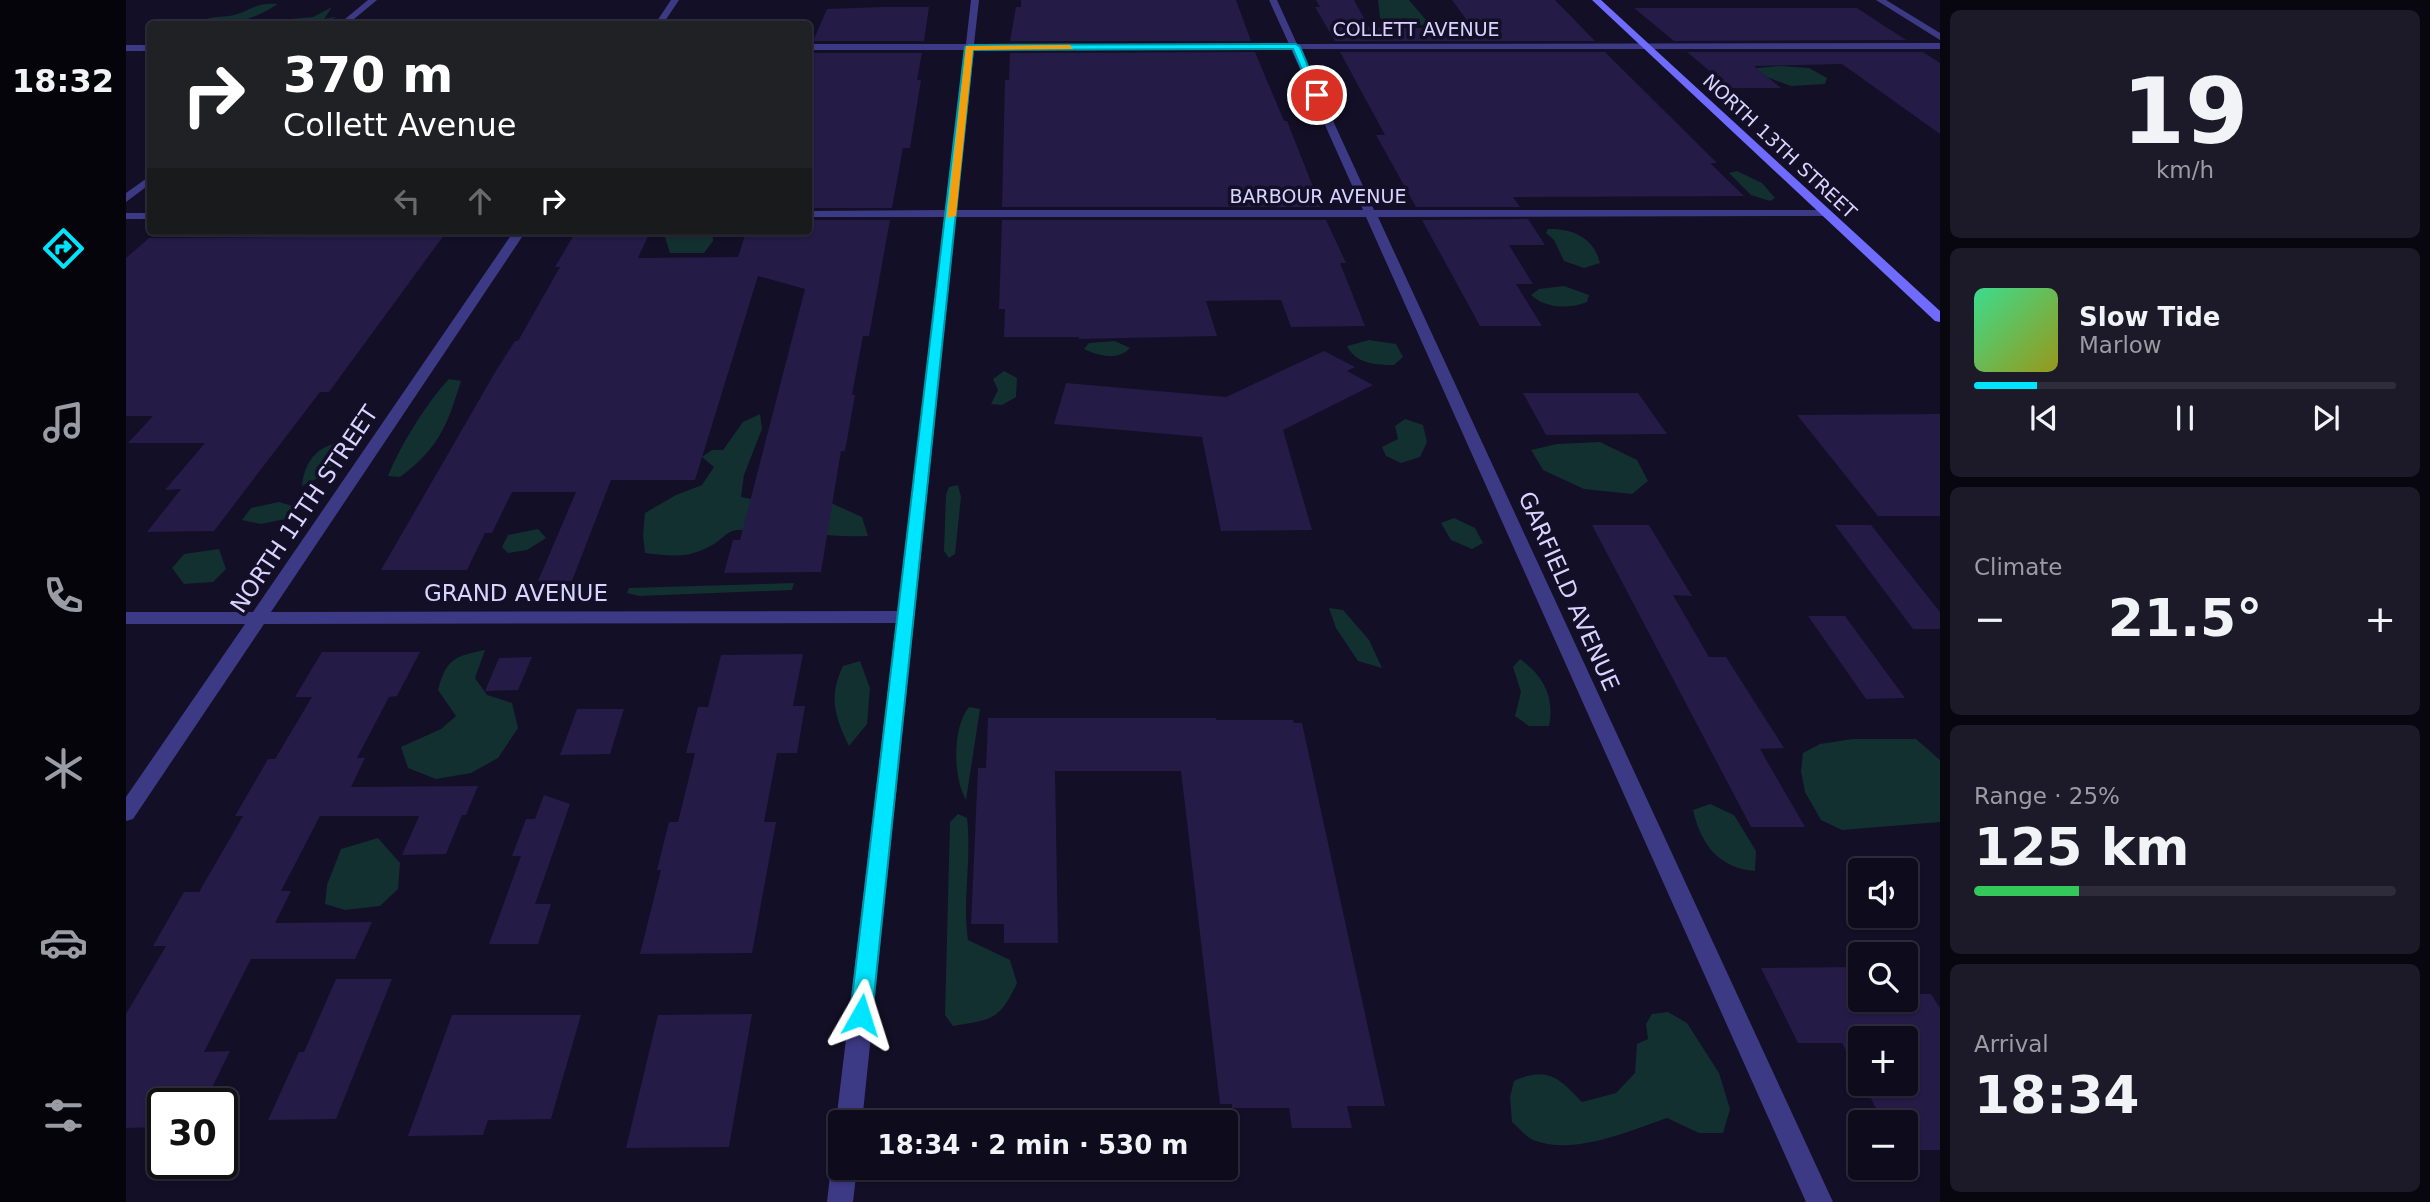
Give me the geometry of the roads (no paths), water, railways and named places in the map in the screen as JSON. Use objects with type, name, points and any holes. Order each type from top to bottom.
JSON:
[{"type":"street","points":[[347,21],[373,0]]},
{"type":"street","points":[[661,21],[675,0]]},
{"type":"street","points":[[850,1110],[975,0]]},
{"type":"street","name":"GARFIELD AVENUE","points":[[1273,0],[1820,1202]]},
{"type":"street","name":"NORTH 13TH STREET","points":[[1596,0],[1940,318]]},
{"type":"street","points":[[1880,0],[1940,37]]},
{"type":"street","name":"COLLETT AVENUE","points":[[812,47],[1940,46]]},
{"type":"street","points":[[126,48],[147,48]]},
{"type":"street","points":[[126,199],[147,182]]},
{"type":"street","name":"BARBOUR AVENUE","points":[[812,215],[1827,214]]},
{"type":"street","points":[[126,216],[147,216]]},
{"type":"street","name":"NORTH 11TH STREET","points":[[126,813],[517,235]]},
{"type":"street","name":"GRAND AVENUE","points":[[126,618],[905,617]]},
{"type":"street","points":[[840,1202],[843,1180]]}]
